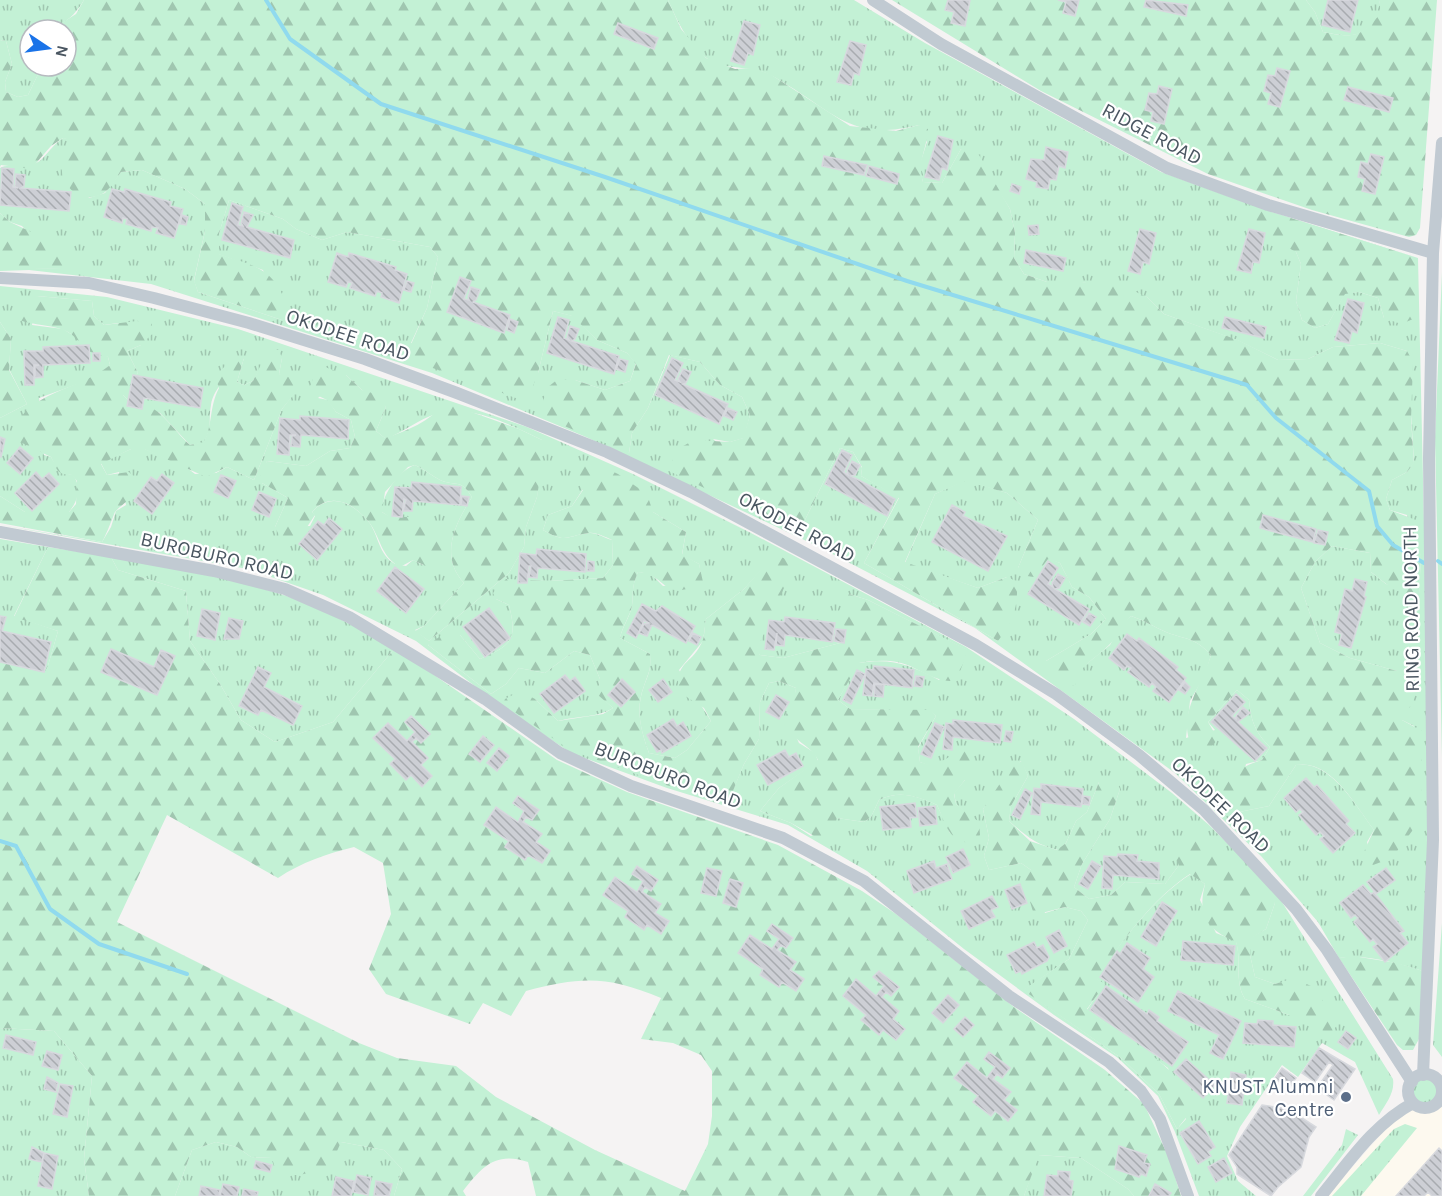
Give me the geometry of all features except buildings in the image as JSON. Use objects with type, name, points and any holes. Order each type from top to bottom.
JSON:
[{"type":"street","name":"RIDGE ROAD","points":[[873,0],[941,44],[1167,168],[1268,205],[1433,253]]},
{"type":"street","name":"RING ROAD NORTH","points":[[1423,1075],[1433,840],[1429,458],[1433,253],[1442,143]]},
{"type":"street","name":"OKODEE ROAD","points":[[0,278],[89,283],[162,300],[249,323],[365,359],[478,401],[607,452],[691,492],[976,645],[1056,694],[1138,755],[1204,810],[1296,909],[1327,950],[1412,1082]]},
{"type":"street","name":"BUROBURO ROAD","points":[[0,532],[214,571],[285,589],[350,617],[485,699],[560,753],[631,786],[783,838],[864,881],[1009,996],[1109,1062],[1140,1091],[1160,1119],[1188,1196]]},
{"type":"street","points":[[1423,1075],[1440,1080],[1439,1108],[1424,1108],[1413,1103],[1409,1093],[1412,1082],[1423,1075]]},
{"type":"street","points":[[1321,1196],[1363,1144],[1394,1113],[1413,1103]]},
{"type":"shaded area","points":[[1442,1078],[1442,1196],[1327,1196],[1384,1131]]},
{"type":"green space","points":[[0,0],[84,0],[70,18],[18,18],[18,78],[36,78],[28,95],[18,97],[6,92],[5,82],[12,64],[6,41],[0,40]]},
{"type":"green space","points":[[84,0],[668,0],[681,29],[706,58],[735,69],[753,68],[770,74],[850,126],[896,131],[919,125],[928,129],[921,167],[923,182],[942,183],[961,149],[979,155],[1010,209],[1015,233],[1014,258],[1024,274],[1047,282],[1082,282],[1123,286],[1147,297],[1164,314],[1238,340],[1278,360],[1308,359],[1333,347],[1380,343],[1407,351],[1413,362],[1411,419],[1414,463],[1407,472],[1392,480],[1386,499],[1390,510],[1416,520],[1421,556],[1419,594],[1400,592],[1371,572],[1370,553],[1332,546],[1315,562],[1301,588],[1320,643],[1350,658],[1397,671],[1416,683],[1412,706],[1403,711],[1402,720],[1422,731],[1421,819],[1392,858],[1373,865],[1362,856],[1374,830],[1341,786],[1320,769],[1309,765],[1296,765],[1269,806],[1234,813],[1223,809],[1220,794],[1228,782],[1242,768],[1262,760],[1270,747],[1255,726],[1249,700],[1237,690],[1208,722],[1218,739],[1207,752],[1194,750],[1187,726],[1188,714],[1211,655],[1195,642],[1131,616],[1111,643],[1084,667],[1075,685],[1066,688],[1045,671],[1046,661],[1091,634],[1106,619],[1089,597],[1072,587],[1060,563],[1048,559],[1034,577],[1027,576],[1018,568],[1038,520],[1007,493],[966,481],[935,494],[905,562],[978,588],[1007,577],[1016,581],[1017,598],[1014,613],[998,641],[864,563],[899,498],[861,476],[862,467],[853,452],[840,448],[804,522],[796,532],[669,471],[676,450],[694,440],[730,442],[743,438],[750,415],[742,397],[720,385],[700,362],[669,355],[648,408],[632,433],[629,453],[538,415],[548,387],[558,379],[575,380],[605,390],[630,381],[636,364],[627,353],[597,340],[572,316],[553,311],[538,373],[527,402],[405,358],[427,308],[438,257],[430,247],[347,232],[322,240],[296,229],[283,219],[229,200],[219,234],[219,254],[264,271],[277,285],[290,311],[282,320],[198,292],[194,281],[205,231],[205,204],[185,189],[142,170],[121,172],[102,194],[91,197],[82,196],[73,192],[63,175],[64,156],[70,147],[70,140],[63,138],[51,146],[31,169],[1,165],[0,167],[0,40],[6,41],[12,64],[5,82],[6,92],[18,97],[28,95],[36,78],[78,78],[78,18],[70,18],[76,14]]},
{"type":"green space","points":[[668,0],[854,0],[925,43],[1161,172],[1271,212],[1259,208],[1296,252],[1301,264],[1296,301],[1302,320],[1315,328],[1328,324],[1345,293],[1359,292],[1378,298],[1384,318],[1418,258],[1431,832],[1423,971],[1371,958],[1339,958],[1318,922],[1261,856],[1175,773],[975,628],[817,546],[586,437],[432,373],[151,284],[29,270],[0,271],[0,268],[7,267],[62,269],[22,226],[10,222],[0,213],[0,168],[27,166],[38,162],[63,138],[71,139],[70,148],[89,198],[105,193],[121,172],[142,170],[185,189],[205,204],[205,231],[194,280],[198,292],[282,320],[263,270],[218,254],[219,234],[229,200],[283,219],[296,229],[322,240],[347,232],[430,247],[438,257],[427,308],[411,343],[538,373],[553,311],[573,316],[597,340],[627,353],[636,363],[630,381],[605,390],[575,380],[629,453],[632,433],[648,408],[670,355],[700,362],[720,385],[742,397],[750,415],[744,438],[730,442],[713,439],[804,522],[840,448],[853,452],[862,468],[861,476],[899,497],[864,563],[998,641],[1007,577],[978,588],[905,563],[935,494],[966,480],[1007,493],[1038,520],[1018,568],[1048,558],[1060,563],[1072,587],[1089,597],[1106,619],[1091,634],[1046,661],[1079,670],[1110,645],[1121,625],[1131,616],[1200,645],[1211,655],[1205,675],[1190,701],[1186,738],[1215,730],[1208,722],[1237,690],[1249,700],[1255,726],[1270,747],[1262,760],[1246,764],[1234,813],[1269,806],[1296,765],[1309,765],[1331,777],[1341,786],[1374,830],[1367,842],[1373,865],[1414,726],[1402,720],[1397,671],[1350,658],[1320,643],[1301,588],[1315,562],[1332,546],[1370,553],[1371,572],[1386,584],[1419,594],[1421,556],[1407,515],[1390,510],[1386,499],[1392,480],[1407,472],[1414,462],[1407,351],[1380,343],[1333,347],[1308,359],[1278,360],[1237,340],[1164,314],[1147,297],[1082,282],[1047,282],[1024,274],[1014,258],[1015,233],[1010,209],[995,185],[961,149],[942,183],[923,182],[919,167],[927,142],[919,125],[881,130],[852,124],[838,118],[770,75],[712,61],[693,45],[683,31]]},
{"type":"green space","points":[[892,0],[1306,0],[1315,12],[1323,32],[1349,35],[1362,32],[1381,13],[1379,0],[1437,0],[1420,228],[1416,235],[1409,237],[1312,210],[1208,174],[1041,91]]},
{"type":"green space","points":[[1306,0],[1379,0],[1382,13],[1363,32],[1350,35],[1334,34],[1323,32],[1315,12]]},
{"type":"green space","points":[[1259,208],[1418,258],[1418,317],[1401,324],[1384,318],[1378,298],[1359,292],[1345,294],[1328,324],[1315,328],[1302,320],[1296,301],[1301,264],[1296,252],[1274,240],[1256,220]]},
{"type":"green space","points":[[0,213],[10,222],[42,237],[67,258],[67,265],[62,269],[0,268]]},
{"type":"green space","points":[[1442,272],[1442,758],[1435,437]]},
{"type":"green space","points":[[0,286],[107,297],[238,329],[527,427],[633,474],[751,533],[966,647],[1074,719],[1172,793],[1209,825],[1275,891],[1393,1079],[1393,1089],[1387,1102],[1379,1115],[1355,1062],[1322,1043],[1298,1077],[1282,1065],[1240,1127],[1227,1156],[1238,1181],[1256,1196],[1199,1196],[1175,1132],[1158,1096],[1118,1058],[1054,1015],[964,949],[867,871],[788,825],[667,788],[571,753],[497,703],[416,641],[323,595],[248,569],[0,525],[102,542],[111,527],[116,511],[126,505],[119,472],[107,475],[101,463],[131,449],[145,449],[186,467],[195,474],[216,473],[227,467],[254,480],[282,409],[299,387],[279,374],[282,358],[258,372],[253,381],[244,385],[237,382],[244,358],[215,392],[211,405],[210,424],[204,443],[190,445],[160,413],[130,402],[122,394],[138,373],[127,351],[141,345],[118,323],[104,325],[94,316],[92,301],[37,296],[32,325],[63,329],[108,357],[110,365],[97,377],[39,398],[44,455],[51,457],[63,471],[73,475],[78,494],[69,512],[25,512],[0,496],[0,418],[27,404],[9,369],[11,339],[0,322]],"holes":[[[346,375],[386,407],[376,431],[386,439],[430,416],[449,411],[462,411],[491,418],[542,440],[537,497],[526,527],[524,547],[509,573],[429,641],[415,630],[424,626],[464,583],[456,573],[451,551],[455,529],[472,497],[464,487],[440,480],[415,465],[403,472],[388,491],[382,512],[391,518],[415,517],[423,565],[413,560],[406,566],[392,562],[381,548],[368,521],[355,509],[341,502],[326,502],[319,506],[312,512],[315,516],[310,526],[275,527],[288,498],[262,483],[267,461],[306,466],[330,451],[350,448],[355,437],[351,420],[336,412],[328,400],[318,398]],[[583,489],[653,512],[686,532],[682,555],[699,564],[702,582],[663,586],[650,573],[638,572],[634,582],[632,606],[620,638],[650,654],[650,668],[640,704],[642,728],[649,753],[675,758],[687,750],[711,721],[679,670],[703,641],[706,619],[744,589],[775,555],[772,612],[756,650],[760,655],[783,658],[840,643],[846,630],[849,594],[868,600],[967,650],[939,680],[918,670],[891,662],[858,663],[838,700],[850,709],[931,711],[936,716],[918,748],[920,762],[965,780],[954,793],[956,804],[966,813],[950,833],[937,805],[908,795],[894,795],[879,800],[871,817],[864,822],[837,818],[811,836],[791,823],[760,811],[779,788],[818,761],[815,753],[799,743],[786,715],[795,699],[796,688],[779,681],[769,683],[760,702],[759,739],[744,764],[728,802],[505,699],[535,699],[558,721],[593,715],[613,708],[599,695],[600,679],[590,655],[574,651],[545,673],[519,668],[506,684],[491,694],[428,645],[460,635],[480,659],[499,650],[510,640],[513,627],[509,605],[496,599],[506,580],[548,581],[603,578],[613,565],[612,540],[591,533],[562,538],[543,530],[548,515],[572,506]],[[1021,761],[1028,776],[1011,806],[1009,821],[1037,842],[1058,850],[1066,843],[1076,821],[1087,812],[1099,782],[1120,789],[1110,819],[1082,864],[1074,887],[1089,899],[1111,895],[1125,882],[1165,884],[1179,865],[1275,903],[1266,929],[1250,938],[1250,955],[1255,977],[1275,984],[1294,979],[1289,1015],[1245,999],[1240,985],[1236,941],[1216,933],[1200,900],[1205,884],[1191,874],[1151,908],[1127,936],[1096,979],[1104,984],[1087,1010],[1168,1068],[1186,1119],[1177,1129],[1159,1094],[1121,1058],[1024,990],[1069,959],[1088,920],[1081,911],[1065,907],[1045,913],[1031,870],[1021,863],[989,870],[984,856],[989,838],[983,809]]]},
{"type":"green space","points":[[37,296],[92,301],[94,316],[104,325],[137,321],[152,323],[152,334],[141,345],[127,351],[138,373],[123,395],[130,402],[140,403],[156,411],[190,445],[204,442],[219,388],[215,377],[235,355],[244,358],[237,382],[244,385],[253,381],[268,350],[279,350],[282,358],[279,374],[292,378],[300,387],[282,409],[254,480],[227,467],[206,477],[144,449],[131,449],[101,464],[107,475],[129,472],[134,477],[134,491],[115,512],[102,542],[0,523],[0,496],[25,512],[69,512],[76,504],[77,481],[72,475],[58,471],[51,457],[14,439],[17,424],[37,402],[97,374],[110,365],[108,357],[84,350],[71,334],[64,330],[16,319],[18,303]]},
{"type":"green space","points":[[0,322],[11,339],[9,370],[27,404],[0,418]]},
{"type":"green space","points":[[325,367],[346,375],[362,390],[376,394],[386,407],[376,431],[385,438],[418,425],[446,403],[519,429],[542,440],[542,464],[537,497],[526,527],[524,547],[509,573],[429,641],[415,631],[424,626],[464,583],[456,573],[451,551],[455,529],[472,497],[464,487],[440,480],[415,465],[408,467],[385,492],[382,512],[395,517],[420,518],[446,534],[445,551],[436,565],[430,566],[413,560],[400,567],[393,563],[368,521],[355,509],[341,502],[326,502],[319,506],[312,512],[315,515],[301,536],[281,539],[275,527],[288,498],[262,483],[259,478],[267,461],[306,466],[330,451],[350,448],[355,437],[351,420],[336,412],[327,400],[308,391],[314,377]]},
{"type":"green space","points":[[593,462],[618,474],[647,494],[653,512],[686,532],[682,554],[699,564],[703,582],[679,590],[666,586],[648,574],[638,572],[636,578],[630,614],[620,638],[650,654],[650,668],[640,703],[642,728],[649,753],[675,758],[687,750],[711,721],[704,708],[679,692],[679,674],[702,642],[706,619],[744,589],[774,554],[795,563],[757,649],[760,655],[783,658],[840,643],[846,630],[839,611],[849,594],[868,600],[968,650],[959,674],[950,681],[936,678],[900,663],[880,661],[859,663],[838,700],[850,709],[931,710],[936,716],[918,747],[920,762],[933,766],[962,750],[972,754],[975,767],[954,794],[956,804],[979,822],[980,835],[974,844],[959,840],[950,832],[937,805],[908,795],[894,795],[879,800],[871,817],[864,822],[837,818],[825,842],[791,823],[760,811],[779,788],[818,760],[788,729],[786,715],[796,688],[779,681],[769,683],[760,702],[759,739],[744,764],[728,803],[666,785],[570,750],[503,704],[505,699],[520,691],[535,699],[558,721],[603,714],[613,708],[598,695],[600,679],[590,655],[574,651],[545,673],[519,668],[506,684],[491,694],[428,645],[449,630],[460,635],[480,659],[505,645],[512,634],[512,617],[509,605],[496,599],[493,593],[506,579],[548,581],[603,578],[613,565],[612,540],[591,533],[562,538],[543,530],[548,515],[572,506],[583,490],[573,477],[576,467]]},
{"type":"green space","points":[[0,539],[48,547],[14,616],[58,631],[47,669],[0,659]]},
{"type":"green space","points":[[48,547],[111,557],[118,570],[186,591],[190,641],[220,684],[241,720],[275,742],[333,722],[395,648],[557,760],[627,792],[778,845],[862,891],[896,914],[1014,1007],[1105,1070],[1144,1104],[1169,1158],[1181,1196],[1134,1196],[1128,1189],[1081,1158],[1039,1155],[1024,1196],[536,1196],[528,1162],[507,1159],[490,1163],[483,1168],[463,1191],[466,1196],[394,1196],[402,1169],[384,1150],[341,1142],[330,1167],[300,1175],[277,1175],[272,1158],[251,1157],[237,1147],[216,1142],[192,1150],[175,1196],[89,1196],[84,1159],[92,1076],[54,1031],[0,1028],[0,659],[47,669],[58,631],[14,617]],"holes":[[[167,815],[278,878],[314,859],[354,847],[383,863],[391,914],[369,969],[386,994],[470,1024],[483,1003],[511,1016],[526,991],[563,983],[610,982],[661,998],[641,1039],[673,1043],[701,1055],[712,1071],[712,1116],[708,1144],[685,1191],[595,1150],[496,1097],[456,1066],[397,1058],[359,1043],[117,922]]]},
{"type":"green space","points":[[111,557],[250,585],[295,599],[395,648],[333,722],[275,742],[241,720],[220,684],[190,641],[186,591],[118,570]]},
{"type":"green space","points":[[1022,761],[1028,776],[1011,806],[1009,821],[1030,841],[1057,850],[1066,843],[1076,821],[1087,812],[1099,782],[1114,776],[1120,789],[1110,819],[1082,864],[1074,887],[1089,899],[1111,895],[1125,882],[1165,884],[1179,865],[1170,847],[1193,829],[1214,842],[1269,894],[1275,903],[1266,929],[1250,939],[1250,955],[1255,977],[1275,984],[1294,978],[1313,987],[1339,1023],[1330,1034],[1289,1015],[1245,999],[1240,985],[1236,942],[1211,926],[1202,905],[1205,884],[1190,874],[1164,895],[1127,936],[1097,979],[1105,984],[1087,1009],[1161,1063],[1187,1089],[1197,1104],[1177,1129],[1159,1094],[1121,1058],[1023,990],[1069,959],[1088,920],[1081,911],[1065,907],[1034,915],[1023,878],[1031,870],[1021,863],[989,870],[984,856],[989,838],[983,809],[1011,767]]},
{"type":"green space","points":[[1442,923],[1442,1057],[1433,1045]]},
{"type":"green space","points":[[1353,956],[1397,963],[1423,971],[1419,1039],[1413,1050],[1403,1050],[1397,1045],[1339,958]]},
{"type":"green space","points":[[0,1028],[54,1031],[92,1076],[84,1159],[89,1196],[0,1196]]},
{"type":"green space","points":[[1425,1077],[1431,1078],[1439,1086],[1439,1098],[1431,1106],[1425,1107],[1419,1106],[1411,1098],[1410,1092],[1411,1086],[1419,1078]]},
{"type":"green space","points":[[1405,1124],[1417,1128],[1361,1196],[1332,1196],[1394,1129]]},
{"type":"green space","points":[[1346,1129],[1358,1135],[1311,1196],[1303,1196],[1342,1145]]},
{"type":"green space","points":[[216,1142],[237,1147],[251,1157],[273,1158],[341,1142],[384,1150],[402,1169],[394,1196],[175,1196],[192,1150]]},
{"type":"green space","points":[[1038,1155],[1081,1158],[1128,1189],[1134,1196],[1024,1196]]},
{"type":"waterway","points":[[266,0],[290,39],[381,104],[605,177],[907,281],[1247,385],[1276,418],[1369,491],[1377,526],[1393,545],[1424,563]]},
{"type":"waterway","points":[[1438,561],[1442,564]]},
{"type":"waterway","points":[[0,841],[16,846],[50,909],[99,944],[187,974]]},
{"type":"place","name":"KNUST Alumni Centre","points":[[1346,1097]]}]
